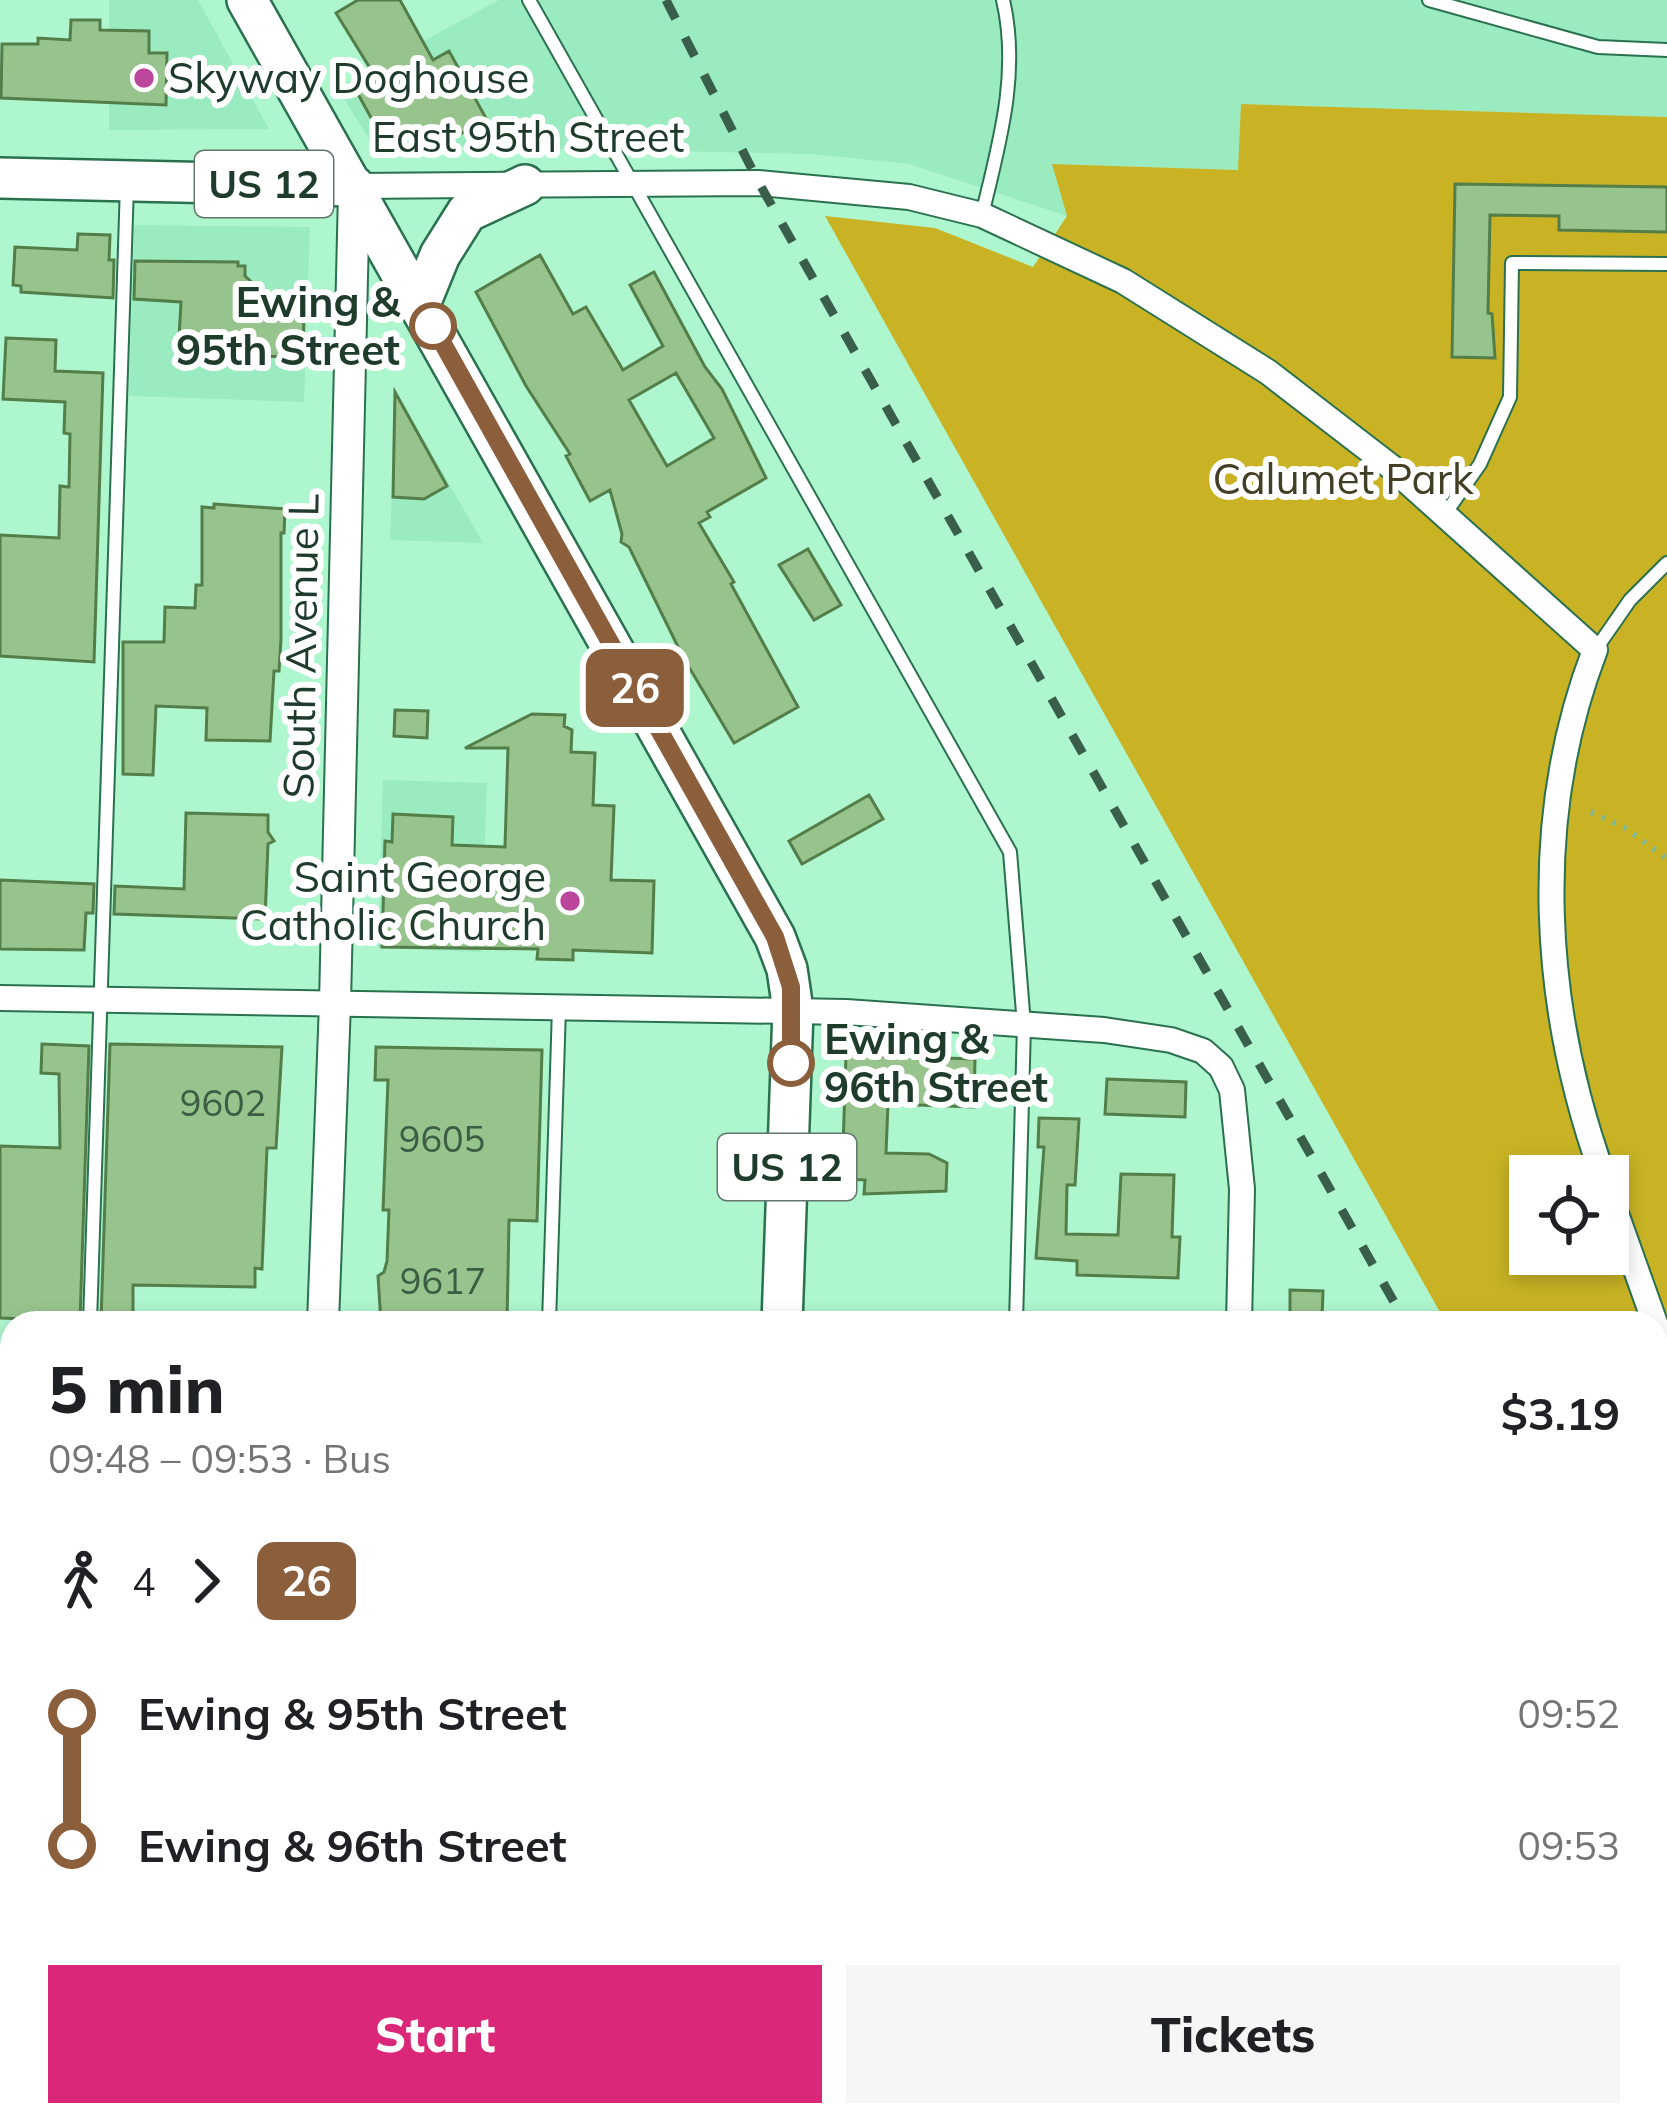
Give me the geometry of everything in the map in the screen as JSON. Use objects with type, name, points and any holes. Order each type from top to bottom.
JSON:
[{"type":"main road","points":[[247,0],[355,186]]},
{"type":"main road","name":"East 95th Street","points":[[0,178],[355,186]]},
{"type":"main road","points":[[420,304],[442,251],[467,212],[525,185]]},
{"type":"main road","name":"US 12","points":[[355,186],[775,937],[788,969],[793,1010],[782,1311]]},
{"type":"street","name":"East 95th Street","points":[[355,186],[759,183],[909,197],[982,214],[1124,281],[1268,372],[1390,466],[1595,650]]},
{"type":"street","name":"South Avenue L","points":[[323,1311],[355,186]]},
{"type":"street","points":[[1595,650],[1564,747],[1552,898],[1553,975],[1565,1050],[1597,1155]]},
{"type":"street","points":[[0,998],[793,1010],[1171,1040],[1203,1051],[1221,1067],[1232,1090],[1242,1189],[1239,1311]]},
{"type":"street","points":[[1629,1249],[1651,1311]]},
{"type":"lane","points":[[529,0],[1010,852],[1024,1025],[1016,1311]]},
{"type":"lane","points":[[982,214],[1005,116],[1011,60],[1003,0]]},
{"type":"lane","points":[[1430,0],[1598,47],[1667,50]]},
{"type":"lane","points":[[90,1311],[127,181]]},
{"type":"lane","points":[[1444,515],[1480,464],[1510,397],[1512,263],[1667,264]]},
{"type":"lane","points":[[1595,650],[1630,600],[1667,563]]},
{"type":"lane","points":[[549,1311],[559,1007]]},
{"type":"path","points":[[1591,812],[1625,827],[1667,860]]},
{"type":"shaded area","points":[[109,0],[198,0],[269,129],[109,130]]},
{"type":"shaded area","points":[[499,0],[1667,0],[1667,117],[1242,104],[1239,170],[1053,164],[1067,216],[909,164],[812,154],[373,145],[337,88]]},
{"type":"shaded area","points":[[134,225],[310,227],[304,402],[129,396]]},
{"type":"shaded area","points":[[407,410],[483,543],[390,540],[395,414]]},
{"type":"shaded area","points":[[383,780],[487,783],[481,952],[378,948]]},
{"type":"green space","name":"Calumet Park","points":[[1241,104],[1667,117],[1667,1311],[1439,1311],[825,216],[935,228],[1033,267],[1067,216],[1052,164],[1238,170]]},
{"type":"building","points":[[358,0],[400,0],[433,60],[449,51],[487,120],[456,136],[380,134],[353,85],[373,73],[336,13]]},
{"type":"building","points":[[71,20],[100,20],[100,30],[149,31],[149,53],[167,53],[166,105],[1,98],[2,44],[38,44],[38,38],[70,40]]},
{"type":"building","points":[[1455,184],[1667,187],[1667,232],[1559,230],[1559,216],[1490,215],[1488,313],[1492,314],[1495,358],[1452,357]]},
{"type":"building","points":[[78,234],[110,235],[113,298],[21,292],[21,286],[13,285],[15,247],[77,250]]},
{"type":"building","points":[[540,255],[573,314],[586,307],[623,370],[663,346],[630,285],[654,272],[705,367],[722,389],[766,478],[707,512],[710,517],[699,523],[798,707],[734,743],[683,657],[629,547],[621,542],[610,490],[590,501],[566,456],[570,454],[526,386],[476,292]],"holes":[[[676,373],[714,438],[667,466],[629,400]]]},
{"type":"building","points":[[135,261],[238,262],[245,266],[245,276],[277,305],[304,306],[303,357],[249,356],[249,339],[179,338],[181,302],[134,299]]},
{"type":"building","points":[[6,338],[56,340],[55,371],[103,373],[94,662],[0,656],[0,535],[59,538],[60,486],[69,487],[70,434],[64,433],[65,402],[3,399]]},
{"type":"building","points":[[395,392],[447,486],[424,499],[393,497]]},
{"type":"building","points":[[214,504],[285,509],[279,671],[274,671],[270,741],[206,740],[207,708],[156,706],[153,775],[123,774],[123,642],[164,642],[165,607],[195,608],[196,585],[202,585],[202,507],[214,508]]},
{"type":"building","points":[[808,549],[841,605],[814,620],[779,565]]},
{"type":"building","points":[[395,710],[428,711],[427,738],[394,736]]},
{"type":"building","points":[[532,714],[565,715],[564,726],[572,730],[571,752],[595,753],[593,805],[614,806],[611,880],[654,881],[652,953],[573,950],[573,960],[537,959],[538,949],[382,947],[385,841],[392,842],[393,814],[453,817],[452,845],[505,847],[508,748],[465,748]]},
{"type":"building","points":[[869,795],[883,819],[802,864],[789,841]]},
{"type":"building","points":[[186,813],[268,815],[268,832],[274,841],[268,844],[265,919],[114,914],[115,886],[184,889]]},
{"type":"building","points":[[0,880],[94,884],[84,950],[0,949]]},
{"type":"building","points":[[42,1044],[89,1046],[80,1311],[0,1311],[0,1146],[60,1148],[59,1074],[41,1073]]},
{"type":"building","points":[[110,1044],[282,1047],[276,1148],[267,1148],[262,1269],[255,1268],[255,1287],[133,1285],[133,1311],[101,1311]]},
{"type":"building","points":[[376,1047],[542,1050],[537,1221],[509,1220],[507,1311],[380,1311],[378,1276],[387,1261],[389,1210],[383,1210],[388,1080],[375,1080]]},
{"type":"building","points":[[846,1055],[975,1059],[974,1107],[888,1104],[886,1153],[929,1154],[947,1163],[946,1191],[864,1194],[865,1180],[842,1179]]},
{"type":"building","points":[[1107,1079],[1186,1082],[1185,1117],[1105,1114]]},
{"type":"building","points":[[1039,1118],[1079,1119],[1075,1185],[1067,1185],[1066,1234],[1118,1235],[1121,1174],[1174,1175],[1172,1237],[1180,1237],[1178,1278],[1077,1275],[1077,1261],[1036,1258],[1044,1147],[1038,1147]]},
{"type":"building","points":[[1290,1290],[1323,1291],[1322,1311],[1290,1311]]},
{"type":"railway","points":[[666,0],[759,183],[1399,1311]]},
{"type":"bus line","name":"26","points":[[433,326],[775,937],[791,987],[791,1063]]},
{"type":"place","name":"Skyway Doghouse","points":[[144,78]]},
{"type":"place","name":"Ewing & 95th Street","points":[[433,326]]},
{"type":"place","name":"Saint George Catholic Church","points":[[570,901]]},
{"type":"place","name":"Ewing & 96th Street","points":[[791,1063]]}]
